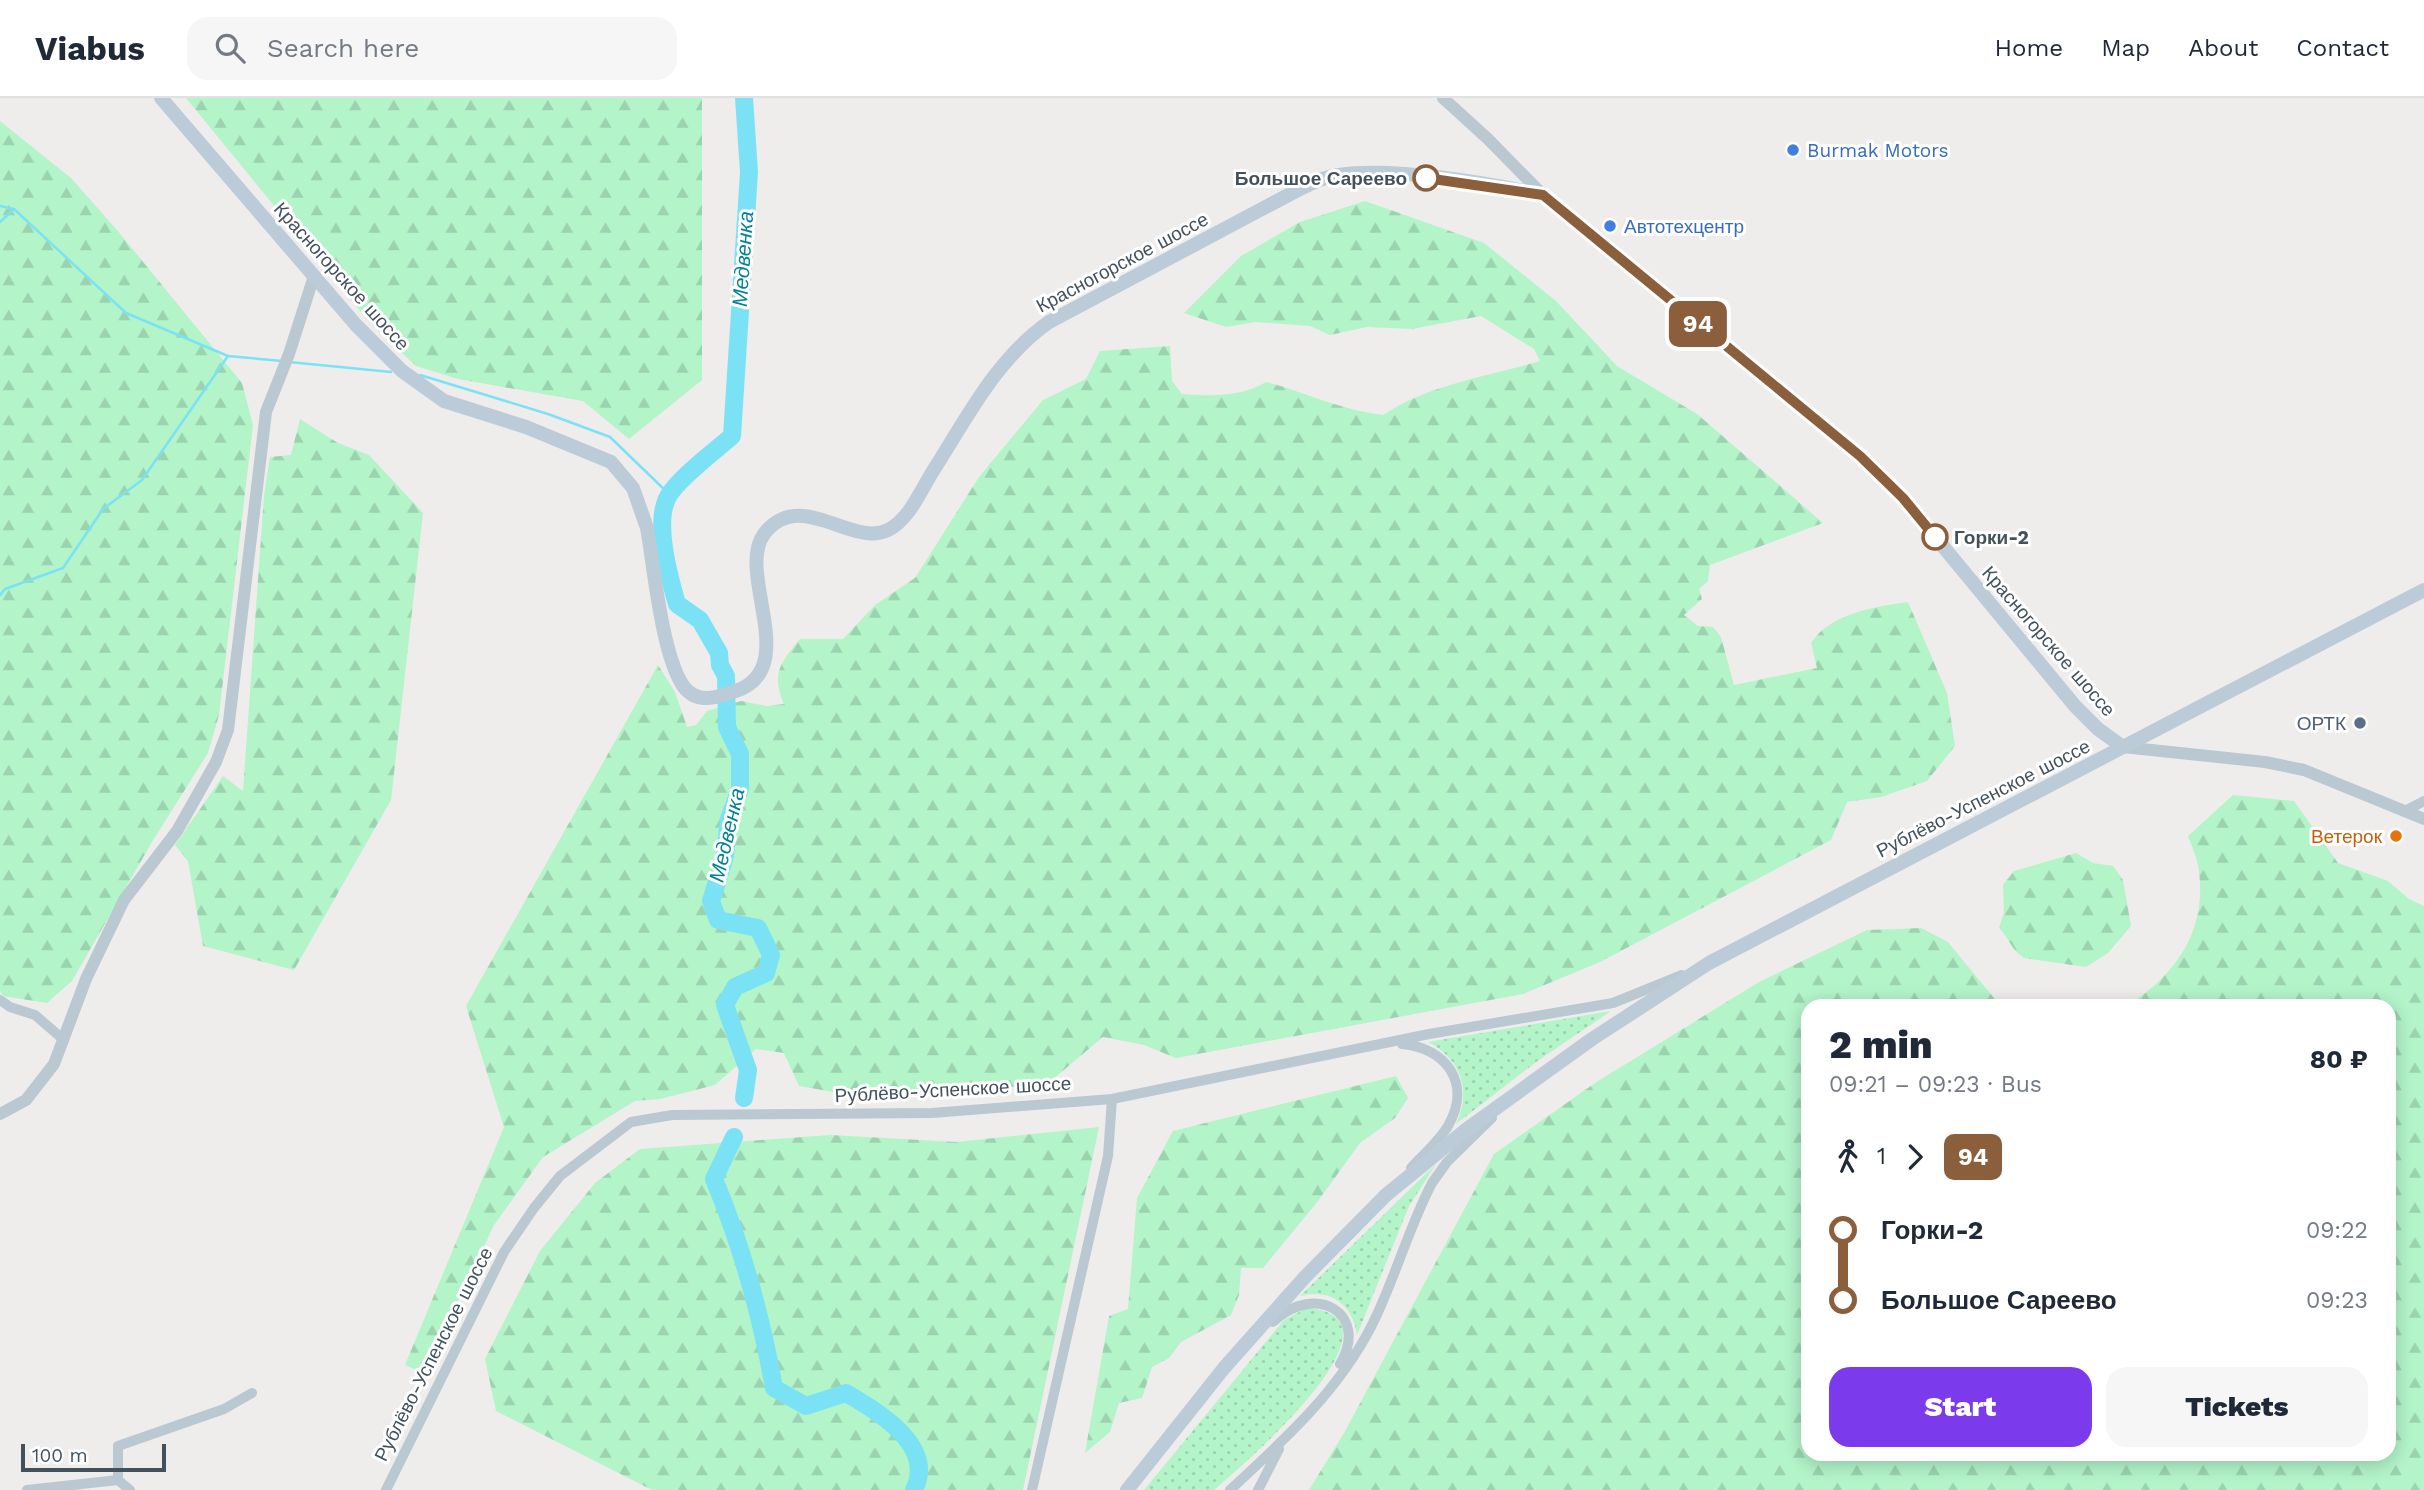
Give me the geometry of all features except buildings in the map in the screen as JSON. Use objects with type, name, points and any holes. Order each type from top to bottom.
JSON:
[{"type":"main road","name":"Красногорское шоссе","points":[[161,98],[378,350],[444,401],[585,449],[611,462],[626,476],[644,517],[674,665],[691,694],[710,698],[739,690],[752,682],[763,660],[767,624],[756,558],[758,544],[774,525],[799,516],[818,517],[862,532],[877,534],[890,529],[909,509],[1010,355],[1049,322],[1294,192],[1332,176],[1370,172],[1515,189],[1543,195],[1860,456],[1903,498],[2075,706],[2098,729],[2123,747]]},
{"type":"main road","name":"Рублёво-Успенское шоссе","points":[[1127,1490],[1224,1368],[1305,1277],[1396,1185],[1531,1082],[1709,963],[2424,590]]},
{"type":"street","points":[[1443,98],[1543,195]]},
{"type":"street","points":[[0,1115],[26,1100],[54,1065],[86,979],[124,900],[177,831],[216,762],[228,730],[266,412],[289,354],[314,276]]},
{"type":"street","points":[[2123,747],[2256,761],[2304,770],[2424,819]]},
{"type":"street","points":[[2405,811],[2424,802]]},
{"type":"street","name":"Рублёво-Успенское шоссе","points":[[386,1490],[504,1252],[534,1208],[561,1176],[631,1122],[672,1115],[932,1113],[1112,1100],[1392,1043],[1613,1003],[1709,963]]},
{"type":"street","points":[[0,1000],[10,1007],[35,1015],[64,1040]]},
{"type":"street","points":[[1392,1043],[1418,1045],[1437,1054],[1449,1066],[1456,1080],[1457,1095],[1448,1127],[1396,1185]]},
{"type":"street","points":[[1230,1490],[1284,1440],[1333,1385],[1371,1327],[1432,1183],[1473,1135],[1531,1082]]},
{"type":"street","points":[[1032,1490],[1108,1156],[1112,1100]]},
{"type":"street","points":[[1224,1368],[1291,1306],[1309,1301],[1327,1304],[1344,1320],[1349,1345],[1312,1411]]},
{"type":"street","points":[[130,1490],[118,1479],[118,1446],[224,1409],[252,1393]]},
{"type":"street","points":[[1258,1490],[1284,1440]]},
{"type":"street","points":[[27,1490],[85,1487],[118,1479]]},
{"type":"green space","points":[[186,98],[702,98],[702,380],[629,439],[583,401],[458,379],[416,366],[370,323]]},
{"type":"green space","points":[[0,121],[71,178],[117,230],[242,383],[253,425],[219,715],[208,753],[152,842],[72,981],[47,1003],[3,996],[0,991]]},
{"type":"green space","points":[[1365,201],[1484,243],[1556,301],[1617,366],[1697,414],[1823,523],[1710,565],[1708,581],[1699,589],[1702,599],[1684,615],[1698,626],[1713,627],[1721,637],[1734,685],[1817,668],[1811,643],[1830,625],[1854,613],[1908,602],[1947,693],[1955,746],[1927,781],[1881,797],[1847,802],[1831,840],[1600,962],[1523,994],[1176,1058],[1144,1045],[1103,1037],[1046,1085],[856,1096],[799,1086],[784,1053],[756,1049],[715,1085],[660,1099],[635,1101],[543,1157],[494,1225],[424,1374],[405,1365],[504,1127],[466,1006],[658,665],[675,692],[687,727],[696,725],[707,711],[741,701],[767,706],[784,704],[778,676],[787,655],[800,639],[843,639],[875,605],[915,578],[979,477],[1043,400],[1086,379],[1100,351],[1170,346],[1172,381],[1182,394],[1236,393],[1266,382],[1338,405],[1383,415],[1401,404],[1459,382],[1540,361],[1534,349],[1481,316],[1412,329],[1367,327],[1330,335],[1310,326],[1255,322],[1226,327],[1184,313],[1241,256],[1300,222]]},
{"type":"green space","points":[[300,419],[338,443],[369,455],[423,513],[391,800],[294,970],[203,946],[188,861],[175,845],[223,776],[243,791],[264,495],[270,457],[291,455]]},
{"type":"green space","points":[[2233,795],[2294,801],[2338,863],[2388,881],[2409,899],[2424,906],[2424,1490],[1309,1490],[1344,1433],[1494,1154],[1595,1083],[1759,982],[1867,930],[1921,928],[1948,942],[1995,999],[1801,999],[1801,1461],[2396,1461],[2396,999],[2137,999],[2160,981],[2173,966],[2184,950],[2198,914],[2198,867],[2188,836]]},
{"type":"green space","points":[[2076,853],[2093,863],[2113,866],[2123,880],[2131,926],[2108,953],[2086,967],[2024,958],[2016,952],[1999,928],[2004,912],[2003,885],[2014,871]]},
{"type":"green space","points":[[1611,1011],[1536,1062],[1456,1124],[1463,1099],[1460,1077],[1449,1057],[1428,1042]]},
{"type":"green space","points":[[1396,1076],[1408,1098],[1395,1118],[1360,1143],[1318,1201],[1263,1268],[1241,1268],[1239,1295],[1231,1315],[1181,1342],[1169,1358],[1152,1367],[1142,1398],[1119,1403],[1110,1432],[1085,1453],[1109,1316],[1128,1309],[1137,1198],[1173,1131]]},
{"type":"green space","points":[[1099,1127],[1023,1490],[652,1490],[496,1411],[485,1359],[540,1251],[595,1183],[640,1149],[830,1135],[957,1142]]},
{"type":"green space","points":[[1436,1164],[1409,1206],[1357,1335],[1351,1315],[1338,1301],[1321,1294],[1300,1296]]},
{"type":"green space","points":[[1307,1308],[1336,1318],[1343,1337],[1333,1364],[1312,1394],[1255,1454],[1214,1490],[1144,1490],[1284,1320]]},
{"type":"waterway","name":"Медвенка","points":[[744,98],[749,172],[732,436],[674,488],[664,506],[662,533],[677,604],[700,620],[719,653],[720,665],[726,676],[727,727],[740,754],[740,789],[729,819],[725,856],[711,901],[718,920],[758,928],[771,955],[766,973],[735,987],[725,1005],[748,1070],[744,1098]]},
{"type":"waterway","points":[[0,206],[14,209],[126,313],[228,356],[282,361]]},
{"type":"waterway","points":[[0,222],[13,210]]},
{"type":"waterway","points":[[0,595],[5,589],[63,568],[103,509],[142,480],[228,356]]},
{"type":"waterway","points":[[289,362],[391,372]]},
{"type":"waterway","points":[[420,375],[548,414],[610,437],[669,494]]},
{"type":"waterway","name":"Медвенка","points":[[734,1137],[714,1179],[750,1282],[774,1388],[806,1406],[846,1393],[888,1420],[911,1445],[917,1459],[919,1474],[914,1490]]},
{"type":"bus line","name":"94","points":[[1426,178],[1543,195],[1612,255],[1860,456],[1903,498],[1935,537]]},
{"type":"place","name":"Burmak Motors","points":[[1793,150]]},
{"type":"place","name":"Большое Сареево","points":[[1426,178]]},
{"type":"place","name":"Автотехцентр","points":[[1610,226]]},
{"type":"place","name":"Горки-2","points":[[1935,537]]},
{"type":"place","name":"ОРТК","points":[[2360,723]]},
{"type":"place","name":"Ветерок","points":[[2396,836]]}]
